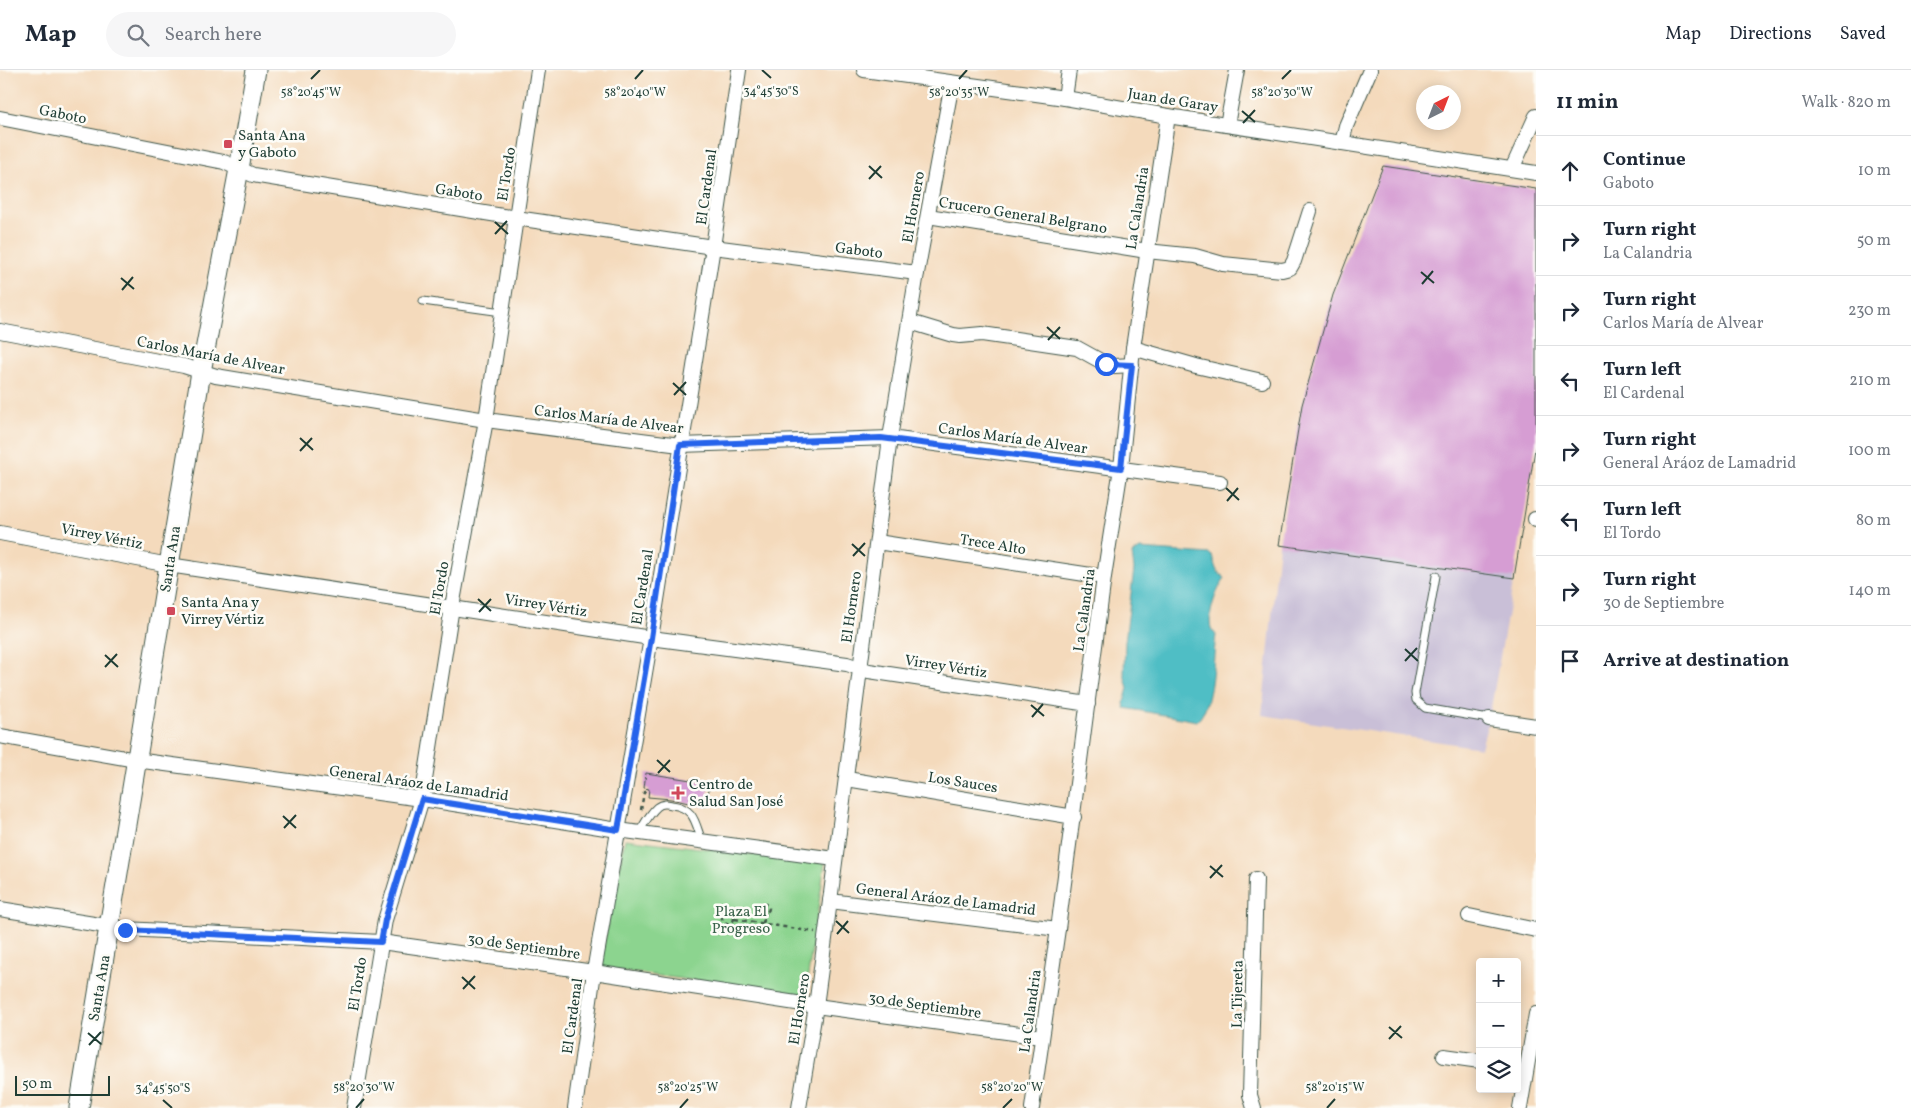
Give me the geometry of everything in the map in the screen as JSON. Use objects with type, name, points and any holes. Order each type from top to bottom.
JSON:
[{"type":"street","name":"Santa Ana","points":[[79,1108],[201,372],[256,70]]},
{"type":"street","name":"El Tordo","points":[[354,1108],[385,920],[422,799],[452,607],[486,420],[538,70]]},
{"type":"street","name":"El Cardenal","points":[[575,1108],[594,972],[651,638],[739,70]]},
{"type":"street","name":"Juan de Garay","points":[[864,70],[901,73],[952,83],[1065,98],[1168,116],[1536,172]]},
{"type":"street","points":[[1065,98],[1070,70]]},
{"type":"street","points":[[1228,124],[1237,70]]},
{"type":"street","points":[[1342,143],[1346,126],[1370,70]]},
{"type":"street","name":"El Hornero","points":[[799,1108],[826,934],[834,859],[847,779],[890,438],[917,274],[952,83]]},
{"type":"street","name":"La Calandria","points":[[1032,1108],[1074,817],[1104,577],[1121,468],[1133,348],[1168,116]]},
{"type":"street","points":[[1512,169],[1536,116]]},
{"type":"street","name":"Gaboto","points":[[0,118],[224,162],[253,175],[516,218],[917,274]]},
{"type":"street","name":"Crucero General Belgrano","points":[[928,216],[1147,251],[1195,256],[1224,264],[1282,270],[1290,268],[1294,261],[1310,211]]},
{"type":"street","points":[[910,322],[953,335],[982,334],[1076,348],[1106,364],[1132,365]]},
{"type":"street","name":"Carlos María de Alvear","points":[[0,331],[184,366],[201,372],[486,420],[680,445],[890,438],[1220,482]]},
{"type":"street","points":[[1133,348],[1262,381]]},
{"type":"street","name":"Virrey Vértiz","points":[[0,533],[169,565],[651,638],[847,664],[869,671],[1088,704]]},
{"type":"street","name":"Trece Alto","points":[[877,542],[1104,577]]},
{"type":"street","points":[[1489,719],[1536,726]]},
{"type":"street","name":"General Aráoz de Lamadrid","points":[[0,736],[136,760],[422,799],[638,833],[834,859]]},
{"type":"street","name":"Los Sauces","points":[[847,779],[1074,817]]},
{"type":"street","name":"La Tijereta","points":[[1254,1108],[1250,1095],[1256,879]]},
{"type":"street","name":"General Aráoz de Lamadrid","points":[[830,901],[1058,928]]},
{"type":"street","name":"30 de Septiembre","points":[[0,909],[110,928],[381,942],[816,1006],[1042,1036]]},
{"type":"street","points":[[1469,916],[1536,930]]},
{"type":"street","points":[[1520,1108],[1536,1014]]},
{"type":"street","points":[[1444,1056],[1476,1060]]},
{"type":"lane","points":[[423,301],[502,312]]},
{"type":"lane","points":[[1436,576],[1415,693],[1416,700],[1425,708],[1489,719]]},
{"type":"lane","points":[[638,833],[654,810],[665,804],[682,806],[692,814],[702,842]]},
{"type":"path","points":[[725,912],[729,912],[734,915],[735,919],[733,923],[729,924],[723,922],[722,917],[725,912]]},
{"type":"path","points":[[763,924],[765,912]]},
{"type":"path","points":[[735,919],[826,934]]},
{"type":"shaded area","points":[[1383,166],[1536,189],[1514,578],[1489,719],[1481,748],[1262,715],[1279,545],[1302,405],[1333,295]]},
{"type":"green space","name":"Plaza El Progreso","points":[[625,839],[825,863],[805,995],[599,968]]},
{"type":"water","points":[[1140,549],[1210,554],[1214,558],[1216,570],[1225,578],[1216,595],[1210,616],[1211,628],[1216,635],[1211,681],[1206,705],[1197,721],[1125,708],[1124,703],[1128,688],[1124,674],[1125,642],[1134,569],[1132,554]]},
{"type":"building","points":[[1383,166],[1536,189],[1536,443],[1514,578],[1279,545],[1302,405],[1333,295]]},
{"type":"building","name":"Centro de Salud San José","points":[[646,773],[710,783],[706,807],[671,799],[648,797],[649,789],[644,788]]},
{"type":"place","name":"Santa Ana y Gaboto","points":[[228,144]]},
{"type":"place","name":"Santa Ana y Virrey Vértiz","points":[[171,611]]},
{"type":"place","name":"Centro de Salud San José","points":[[678,793]]},
{"type":"route","points":[[125,930],[381,942],[385,920],[422,799],[618,830],[651,638],[680,445],[890,438],[1121,468],[1132,365],[1115,366],[1106,364]]}]
